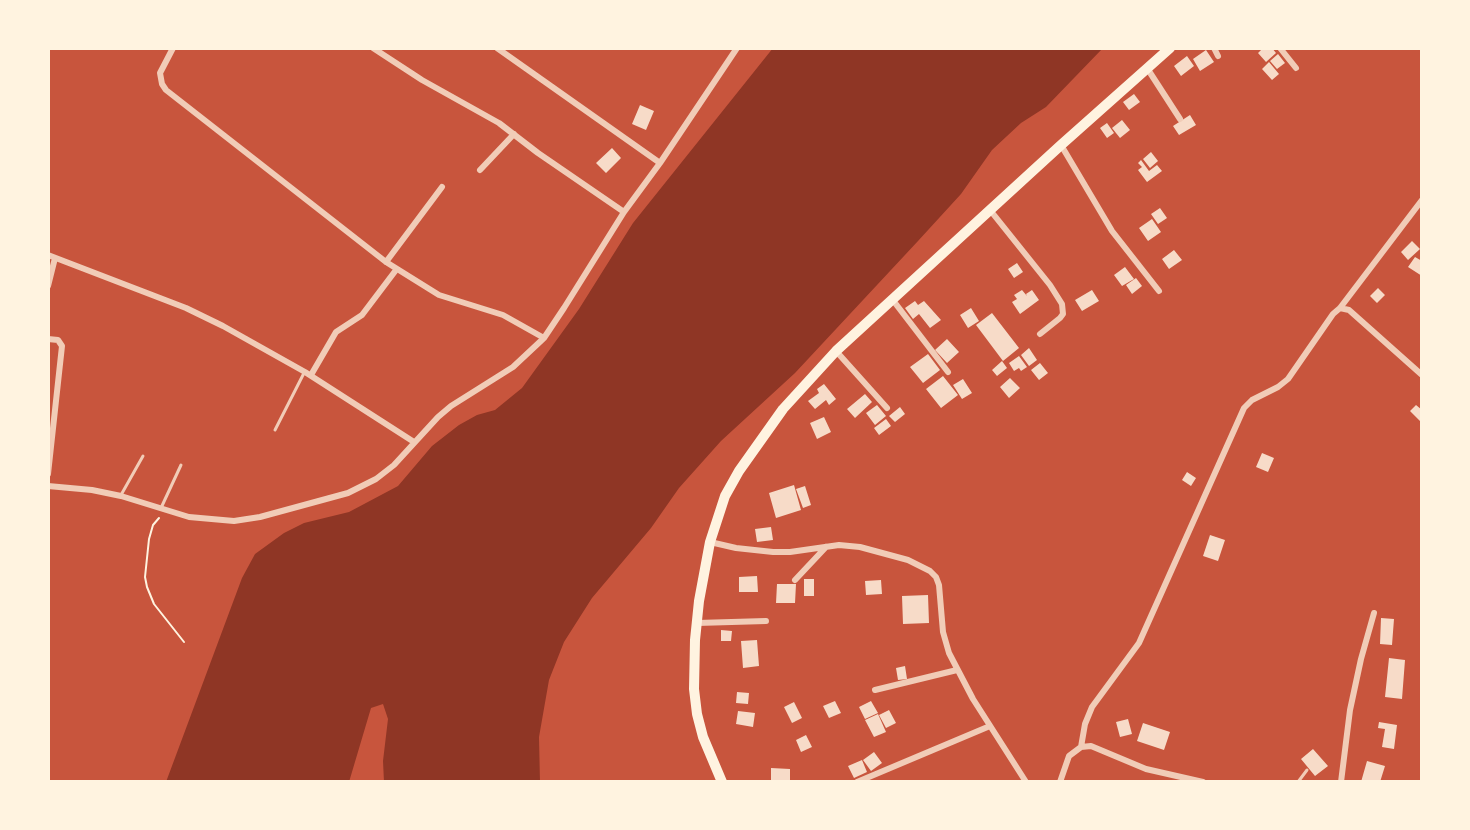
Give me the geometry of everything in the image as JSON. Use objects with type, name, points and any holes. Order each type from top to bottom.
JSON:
[{"type":"main road","points":[[722,782],[703,737],[697,714],[694,689],[696,623],[710,542],[725,496],[739,471],[783,409],[836,351],[891,298],[1170,48]]},
{"type":"street","points":[[173,48],[160,73],[166,90],[396,270],[440,295],[503,315],[544,338]]},
{"type":"street","points":[[373,48],[400,67],[486,115],[624,212]]},
{"type":"street","points":[[497,48],[660,163]]},
{"type":"street","points":[[48,486],[76,488],[121,496],[205,520],[234,521],[260,517],[348,493],[376,479],[394,465],[451,406],[513,367],[544,338],[624,212],[660,163],[737,48]]},
{"type":"street","points":[[1214,48],[1218,57]]},
{"type":"street","points":[[1280,48],[1296,69]]},
{"type":"street","points":[[1147,68],[1180,119]]},
{"type":"street","points":[[480,170],[514,134]]},
{"type":"street","points":[[1061,145],[1112,231],[1159,291]]},
{"type":"street","points":[[386,262],[442,187]]},
{"type":"street","points":[[1081,747],[1085,724],[1092,707],[1139,643],[1242,413],[1252,400],[1278,387],[1288,379],[1333,315],[1340,309],[1422,200]]},
{"type":"street","points":[[990,210],[1060,298],[1063,309],[1060,318],[1040,334]]},
{"type":"street","points":[[48,286],[51,256],[186,308],[308,374],[414,442]]},
{"type":"street","points":[[308,374],[336,332],[362,315],[396,270]]},
{"type":"street","points":[[891,298],[948,372]]},
{"type":"street","points":[[1340,309],[1349,310],[1422,375]]},
{"type":"street","points":[[48,339],[58,340],[62,346],[48,474]]},
{"type":"street","points":[[836,351],[887,408]]},
{"type":"street","points":[[710,542],[736,548],[773,552],[850,546],[871,549],[908,560],[933,573],[939,585],[945,642],[957,670],[1026,782]]},
{"type":"street","points":[[795,580],[826,547]]},
{"type":"street","points":[[1341,782],[1352,700],[1374,614]]},
{"type":"street","points":[[696,623],[766,621]]},
{"type":"street","points":[[875,690],[957,670]]},
{"type":"street","points":[[857,782],[990,726]]},
{"type":"street","points":[[1060,782],[1069,756],[1081,747],[1096,747],[1146,769],[1203,782]]},
{"type":"lane","points":[[275,430],[308,374]]},
{"type":"lane","points":[[121,496],[143,456]]},
{"type":"lane","points":[[161,508],[181,465]]},
{"type":"lane","points":[[1298,782],[1307,770]]},
{"type":"path","points":[[169,511],[158,520],[151,532],[145,577],[154,604],[184,642]]},
{"type":"shaded area","points":[[773,48],[1103,48],[1046,107],[1021,123],[992,150],[961,194],[918,241],[795,373],[721,441],[679,488],[651,528],[592,598],[564,642],[549,680],[539,737],[540,782],[384,782],[383,761],[388,719],[383,704],[371,708],[349,782],[166,782],[242,578],[255,554],[284,533],[304,523],[349,512],[398,486],[432,446],[459,425],[477,415],[495,410],[522,388],[579,309],[633,223]]},
{"type":"building","points":[[1263,48],[1272,48],[1276,53],[1266,62],[1258,53]]},
{"type":"building","points":[[1206,50],[1214,62],[1200,71],[1193,59]]},
{"type":"building","points":[[1278,54],[1285,63],[1277,69],[1270,61]]},
{"type":"building","points":[[1187,56],[1194,66],[1181,76],[1174,66]]},
{"type":"building","points":[[1269,62],[1279,74],[1272,80],[1262,69]]},
{"type":"building","points":[[1134,94],[1140,102],[1129,110],[1123,102]]},
{"type":"building","points":[[640,105],[654,111],[646,130],[632,124]]},
{"type":"building","points":[[1190,115],[1196,125],[1179,135],[1173,126]]},
{"type":"building","points":[[1122,120],[1130,130],[1120,138],[1112,128]]},
{"type":"building","points":[[1107,123],[1114,133],[1107,138],[1100,128]]},
{"type":"building","points":[[612,148],[621,158],[606,173],[596,163]]},
{"type":"building","points":[[1151,152],[1158,161],[1150,168],[1143,159]]},
{"type":"building","points":[[1141,160],[1149,171],[1157,165],[1162,171],[1147,182],[1138,170],[1142,167],[1138,163]]},
{"type":"building","points":[[1160,208],[1167,218],[1158,224],[1151,214]]},
{"type":"building","points":[[1152,219],[1161,232],[1148,241],[1139,228]]},
{"type":"building","points":[[1412,241],[1420,249],[1408,260],[1401,252]]},
{"type":"building","points":[[1174,250],[1182,260],[1169,269],[1162,259]]},
{"type":"building","points":[[1415,257],[1422,261],[1422,276],[1408,267]]},
{"type":"building","points":[[1017,263],[1023,272],[1014,278],[1008,269]]},
{"type":"building","points":[[1125,267],[1134,279],[1122,286],[1114,275]]},
{"type":"building","points":[[1136,278],[1142,286],[1132,294],[1126,285]]},
{"type":"building","points":[[1378,288],[1385,295],[1377,303],[1370,296]]},
{"type":"building","points":[[1022,290],[1027,296],[1026,294],[1032,290],[1039,300],[1020,314],[1012,302],[1017,299],[1014,295]]},
{"type":"building","points":[[1092,290],[1099,301],[1082,311],[1075,300]]},
{"type":"building","points":[[915,301],[918,305],[924,301],[941,320],[930,328],[919,314],[913,319],[905,308]]},
{"type":"building","points":[[971,308],[979,321],[968,328],[960,315]]},
{"type":"building","points":[[992,313],[1019,348],[1003,361],[976,325]]},
{"type":"building","points":[[947,339],[959,352],[947,363],[935,350]]},
{"type":"building","points":[[1029,348],[1037,360],[1029,366],[1021,355]]},
{"type":"building","points":[[928,354],[940,370],[923,383],[910,367]]},
{"type":"building","points":[[1019,356],[1027,367],[1021,371],[1019,368],[1014,371],[1009,363]]},
{"type":"building","points":[[1002,361],[1007,368],[997,376],[992,370]]},
{"type":"building","points":[[1040,363],[1048,373],[1039,380],[1031,370]]},
{"type":"building","points":[[943,376],[958,395],[941,408],[926,389]]},
{"type":"building","points":[[1010,378],[1020,388],[1009,398],[1000,387]]},
{"type":"building","points":[[963,379],[972,393],[962,399],[953,385]]},
{"type":"building","points":[[824,384],[836,399],[829,405],[826,400],[815,409],[808,401],[819,393],[817,389]]},
{"type":"building","points":[[865,394],[872,402],[855,418],[847,409]]},
{"type":"building","points":[[877,405],[886,416],[875,425],[866,413]]},
{"type":"building","points":[[1416,405],[1422,410],[1420,421],[1410,411]]},
{"type":"building","points":[[900,407],[905,414],[895,422],[889,416]]},
{"type":"building","points":[[824,417],[831,432],[817,439],[810,423]]},
{"type":"building","points":[[886,419],[891,426],[879,435],[874,428]]},
{"type":"building","points":[[1262,453],[1274,458],[1268,472],[1256,467]]},
{"type":"building","points":[[1187,472],[1196,478],[1191,486],[1182,480]]},
{"type":"building","points":[[794,485],[801,510],[776,518],[769,493]]},
{"type":"building","points":[[805,486],[811,505],[803,508],[796,489]]},
{"type":"building","points":[[771,527],[773,540],[757,542],[755,529]]},
{"type":"building","points":[[1210,535],[1225,540],[1218,561],[1203,556]]},
{"type":"building","points":[[757,576],[758,592],[739,592],[739,577]]},
{"type":"building","points":[[804,579],[814,579],[814,596],[804,596]]},
{"type":"building","points":[[881,580],[882,594],[866,595],[865,581]]},
{"type":"building","points":[[777,584],[796,584],[795,603],[776,603]]},
{"type":"building","points":[[928,595],[929,623],[903,624],[902,596]]},
{"type":"building","points":[[1381,618],[1394,619],[1392,645],[1380,644]]},
{"type":"building","points":[[721,630],[732,631],[731,641],[721,641]]},
{"type":"building","points":[[757,640],[759,666],[743,668],[741,641]]},
{"type":"building","points":[[1389,658],[1405,660],[1402,699],[1385,697]]},
{"type":"building","points":[[905,666],[907,679],[898,680],[896,668]]},
{"type":"building","points":[[737,692],[749,693],[748,704],[736,703]]},
{"type":"building","points":[[835,701],[841,713],[829,718],[823,706]]},
{"type":"building","points":[[871,701],[878,713],[865,719],[859,707]]},
{"type":"building","points":[[794,702],[802,718],[792,723],[784,707]]},
{"type":"building","points":[[889,710],[896,723],[886,728],[879,715]]},
{"type":"building","points":[[738,711],[755,713],[753,727],[736,724]]},
{"type":"building","points":[[878,714],[886,732],[874,737],[865,720]]},
{"type":"building","points":[[1128,719],[1132,734],[1120,737],[1116,722]]},
{"type":"building","points":[[1379,722],[1397,725],[1394,749],[1382,747],[1385,729],[1378,728]]},
{"type":"building","points":[[1143,723],[1170,732],[1164,750],[1137,741]]},
{"type":"building","points":[[806,735],[812,747],[801,752],[796,740]]},
{"type":"building","points":[[1313,749],[1328,766],[1315,776],[1301,759]]},
{"type":"building","points":[[874,752],[882,763],[871,771],[863,760]]},
{"type":"building","points":[[862,760],[867,772],[854,778],[848,766]]},
{"type":"building","points":[[1367,761],[1385,766],[1380,782],[1361,782]]},
{"type":"building","points":[[771,768],[790,769],[790,781],[771,780]]}]
